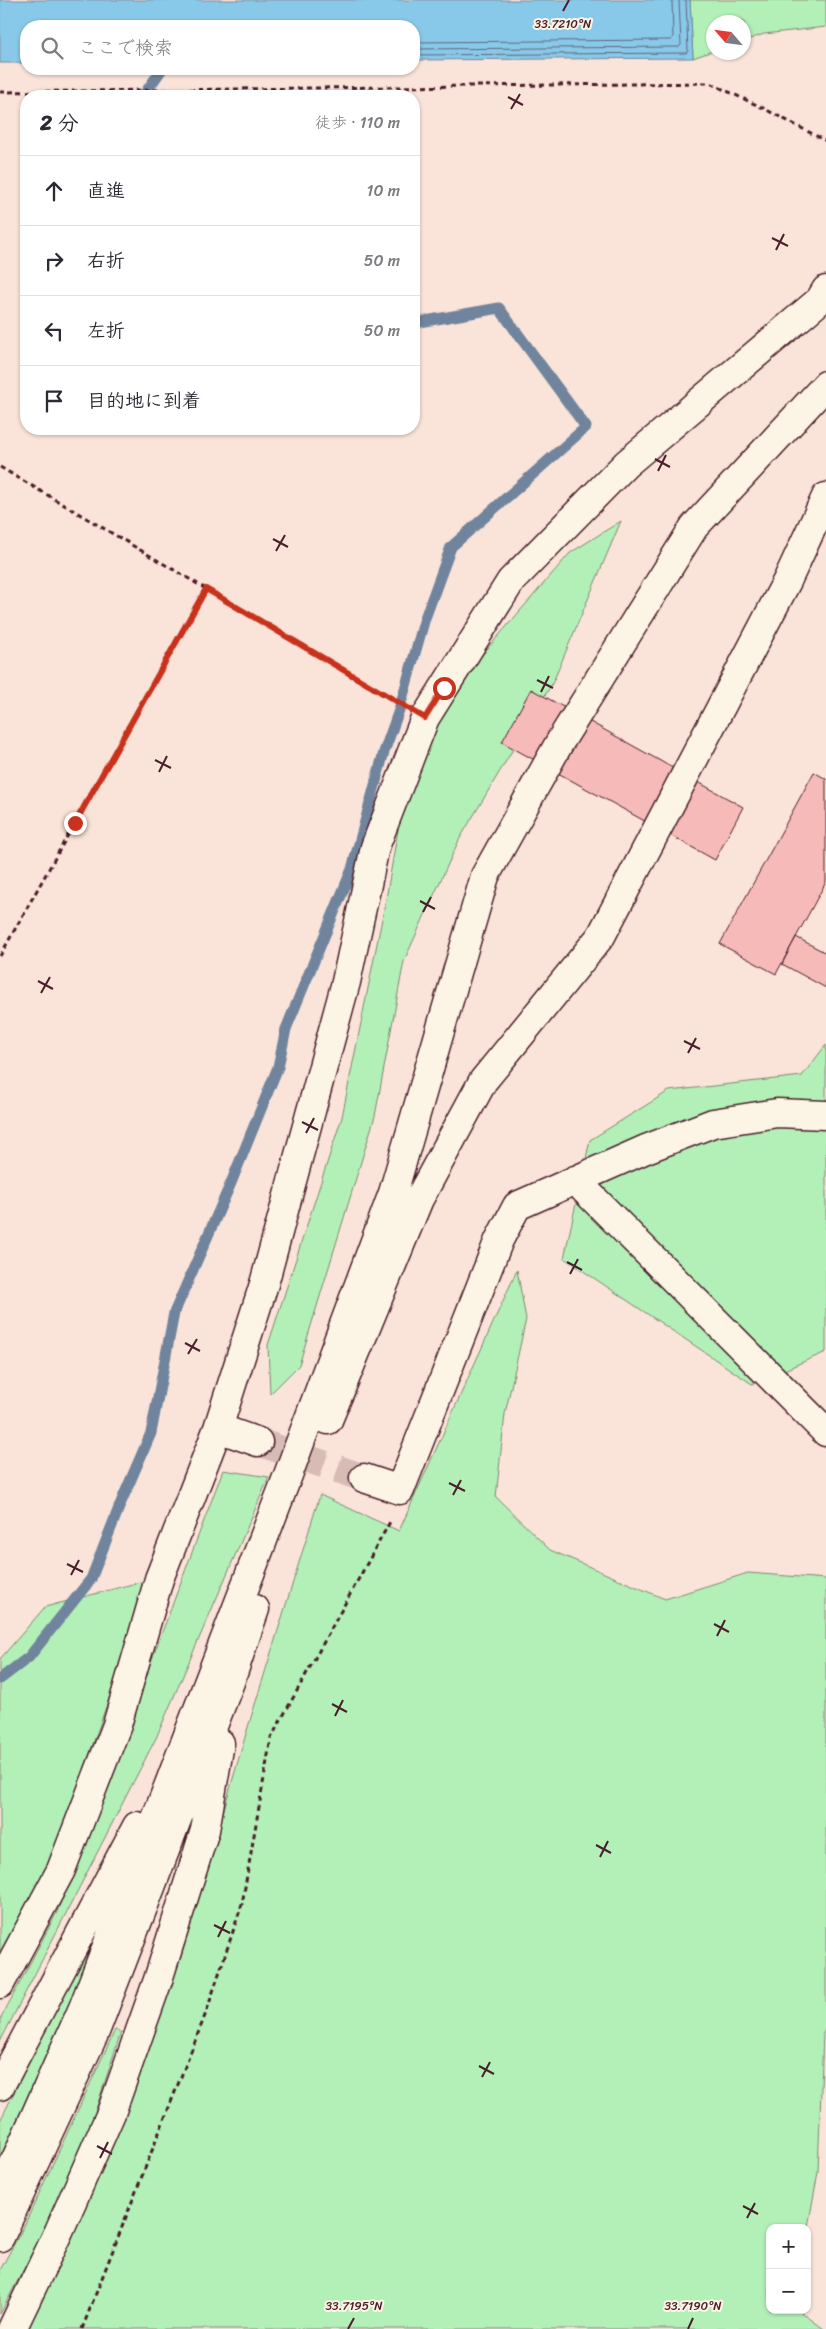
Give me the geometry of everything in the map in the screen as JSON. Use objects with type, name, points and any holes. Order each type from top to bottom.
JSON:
[{"type":"main road","points":[[0,1984],[61,1870],[117,1725],[159,1579],[218,1428],[264,1284],[331,1038],[346,982],[374,847],[425,718],[511,581],[626,464],[820,300],[826,290]]},
{"type":"main road","points":[[0,2194],[83,2008],[288,1475],[393,1193],[485,876],[561,740],[694,527],[826,385]]},
{"type":"main road","points":[[0,2237],[95,2032],[230,1682],[265,1579],[303,1481],[419,1199],[483,1082],[601,936],[788,581],[826,497]]},
{"type":"main road","points":[[364,1478],[400,1490],[499,1240],[517,1206],[646,1149],[713,1123],[776,1113],[826,1114]]},
{"type":"main road","points":[[575,1180],[826,1432]]},
{"type":"main road","points":[[218,1428],[258,1442]]},
{"type":"main road","points":[[12,2329],[59,2231],[111,2113],[158,1980],[205,1830],[230,1682]]},
{"type":"main road","points":[[0,2086],[190,1728]]},
{"type":"path","points":[[178,90],[710,84],[761,107],[826,141]]},
{"type":"path","points":[[0,92],[20,92]]},
{"type":"path","points":[[0,467],[425,718]]},
{"type":"path","points":[[0,956],[206,589]]},
{"type":"path","points":[[82,2329],[206,2012],[242,1904],[271,1738],[390,1524],[400,1490]]},
{"type":"green space","points":[[690,0],[826,0],[826,27],[764,34],[751,39],[751,15],[706,15],[706,53],[693,58]]},
{"type":"green space","points":[[621,521],[553,682],[459,840],[404,961],[375,1116],[299,1365],[270,1394],[268,1345],[342,1117],[386,899],[411,754],[482,655],[570,553]]},
{"type":"green space","points":[[826,1045],[826,1352],[752,1384],[564,1258],[590,1140],[669,1091],[802,1076]]},
{"type":"green space","points":[[517,1270],[526,1319],[505,1414],[496,1497],[550,1550],[665,1599],[748,1573],[826,1579],[826,2027],[823,2034],[818,2172],[808,2224],[766,2224],[766,2314],[803,2314],[824,2329],[27,2329],[127,2104],[180,1960],[248,1727],[320,1495],[399,1531]]},
{"type":"green space","points":[[223,1470],[269,1477],[156,1738],[0,2042],[0,2020],[57,1912]]},
{"type":"green space","points":[[144,1581],[115,1681],[46,1879],[0,1962],[0,1659],[45,1607]]},
{"type":"green space","points":[[89,1941],[95,1943],[94,1949],[0,2158],[0,2121]]},
{"type":"green space","points":[[115,2030],[121,2032],[86,2140],[34,2250],[0,2314],[0,2270],[24,2226]]},
{"type":"water","points":[[0,0],[690,0],[693,58],[420,60],[420,20],[20,20],[20,63],[0,63]]},
{"type":"building","points":[[531,689],[743,807],[715,860],[502,742]]},
{"type":"building","points":[[814,772],[826,779],[826,882],[776,974],[720,944]]},
{"type":"building","points":[[796,937],[826,953],[826,988],[782,964]]},
{"type":"waterway","points":[[147,90],[158,75]]},
{"type":"waterway","points":[[0,1679],[29,1657],[91,1579],[151,1433],[174,1313],[231,1183],[278,1067],[286,1029],[352,869],[384,752],[399,710],[425,618],[451,547],[586,427],[499,308],[420,322]]},
{"type":"tunnel","points":[[258,1442],[364,1478]]},
{"type":"route","points":[[75,823],[206,589],[425,718],[444,688]]}]
